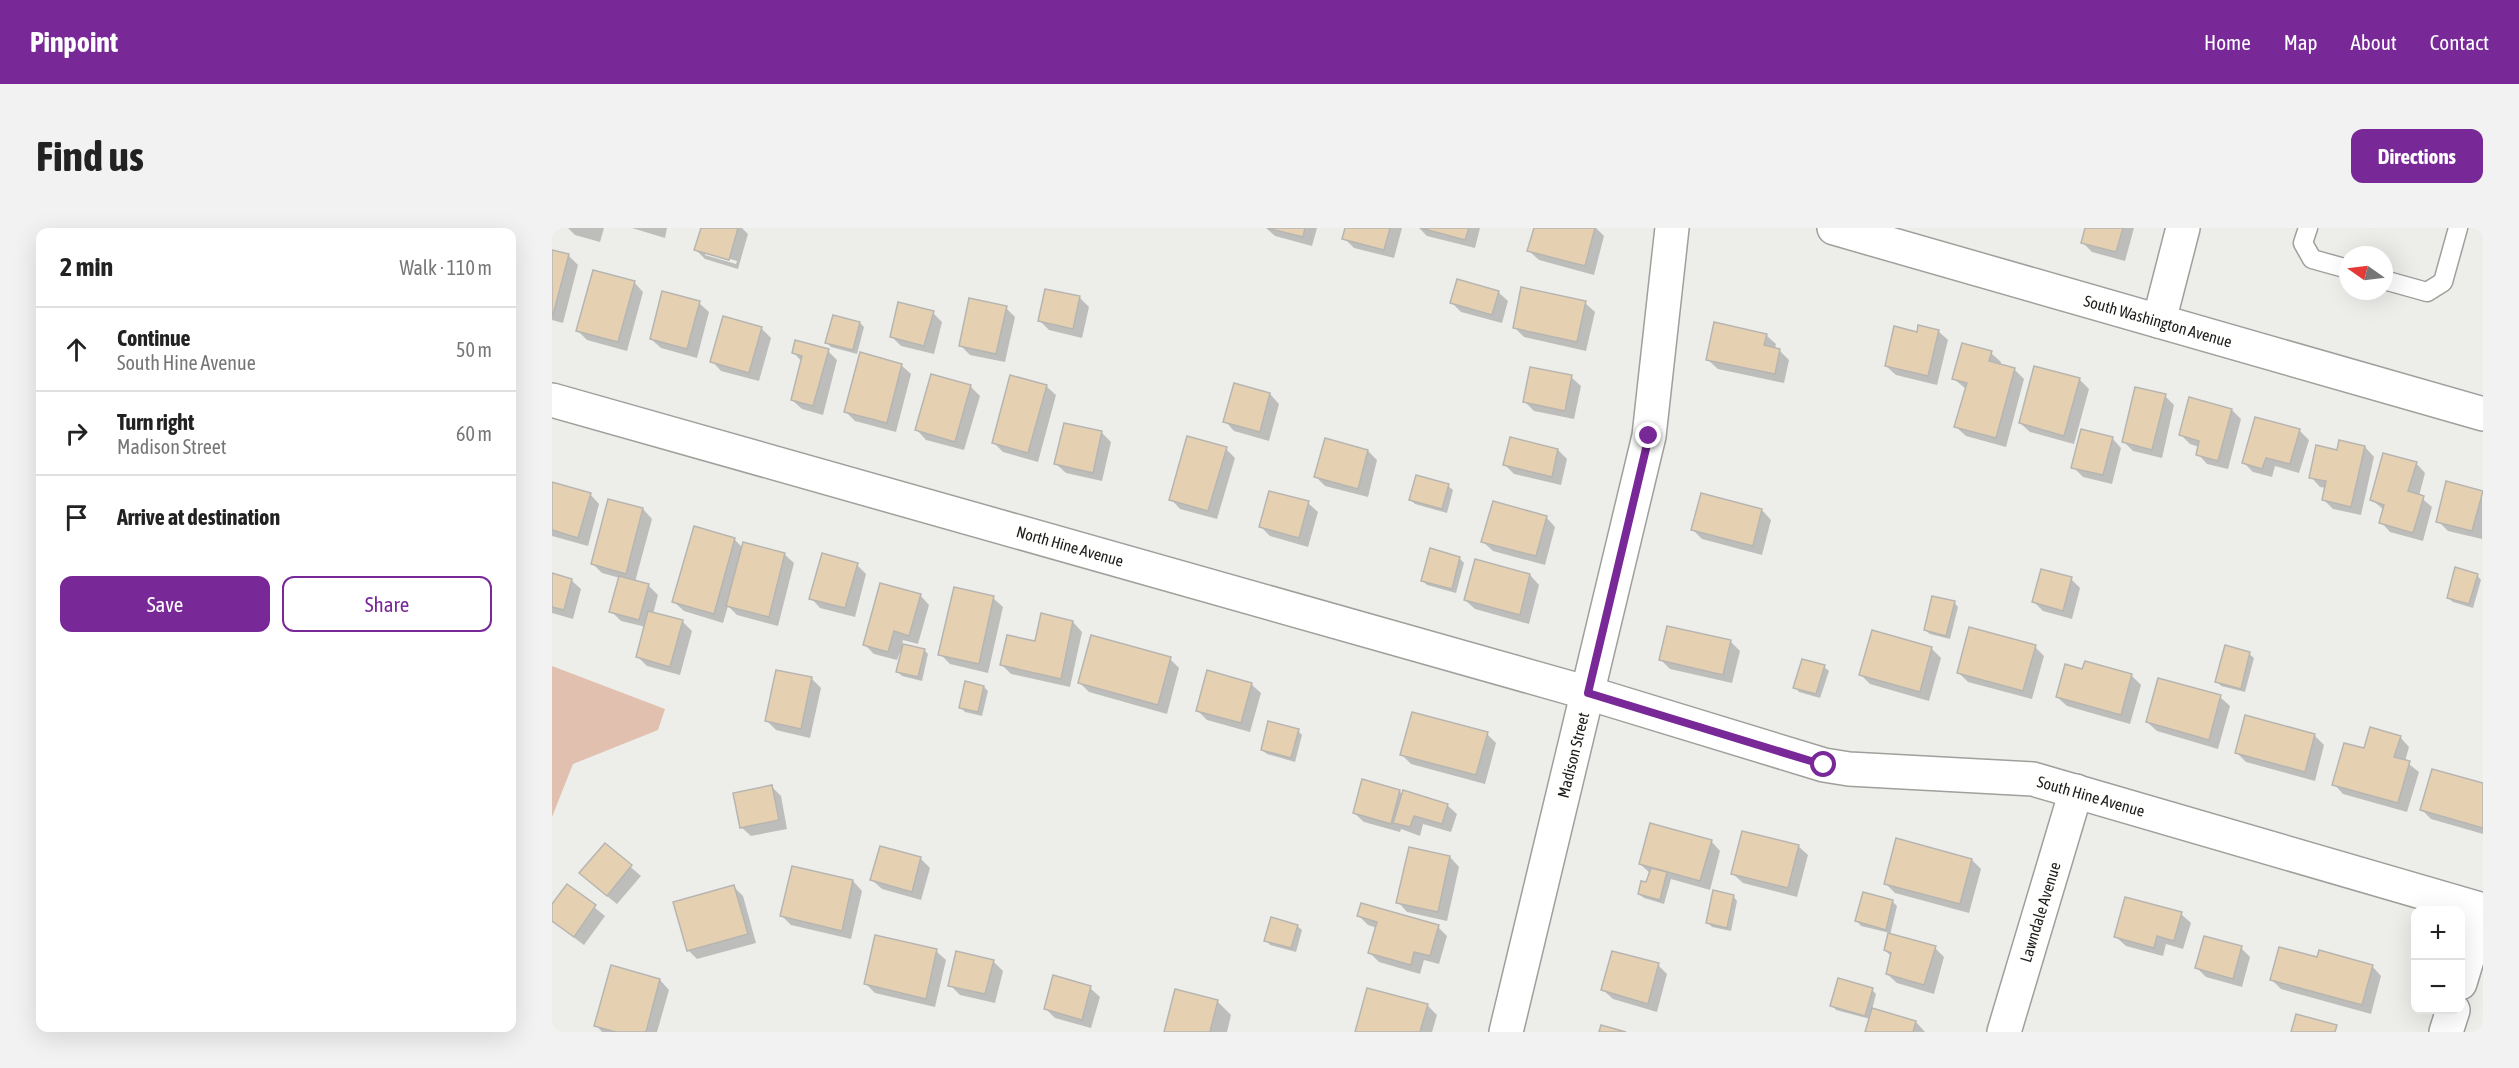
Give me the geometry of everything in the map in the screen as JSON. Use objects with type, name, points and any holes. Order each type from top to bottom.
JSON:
[{"type":"street","name":"Madison Street","points":[[1506,1032],[1649,436],[1672,228]]},
{"type":"street","name":"South Washington Avenue","points":[[1834,228],[2483,414]]},
{"type":"street","points":[[2159,321],[2183,228]]},
{"type":"street","name":"North Hine Avenue","points":[[552,400],[1588,693]]},
{"type":"street","name":"South Hine Avenue","points":[[1588,693],[1824,765],[1849,769],[2033,779],[2482,910]]},
{"type":"street","name":"Lawndale Avenue","points":[[2004,1032],[2076,791]]},
{"type":"street","points":[[2465,966],[2482,910]]},
{"type":"street","points":[[2446,1032],[2452,1014]]},
{"type":"lane","points":[[2308,228],[2303,243],[2312,259],[2339,266]]},
{"type":"lane","points":[[2393,283],[2427,292],[2443,282],[2458,228]]},
{"type":"shaded area","points":[[552,666],[665,709],[658,730],[573,764],[552,817]]},
{"type":"building","points":[[701,228],[738,228],[729,260],[694,250]]},
{"type":"building","points":[[1267,228],[1305,228],[1303,237]]},
{"type":"building","points":[[1345,228],[1390,228],[1384,250],[1342,239]]},
{"type":"building","points":[[1421,228],[1469,228],[1465,240]]},
{"type":"building","points":[[1534,228],[1595,228],[1585,266],[1527,251]]},
{"type":"building","points":[[2085,228],[2123,228],[2116,252],[2081,243]]},
{"type":"building","points":[[552,250],[569,254],[553,315],[552,314]]},
{"type":"building","points":[[593,270],[635,281],[618,342],[576,331]]},
{"type":"building","points":[[1457,279],[1499,291],[1492,315],[1450,303]]},
{"type":"building","points":[[1521,287],[1586,301],[1577,342],[1513,328]]},
{"type":"building","points":[[1045,289],[1080,296],[1073,329],[1038,321]]},
{"type":"building","points":[[662,291],[700,301],[687,349],[650,339]]},
{"type":"building","points":[[969,298],[1007,306],[996,354],[959,346]]},
{"type":"building","points":[[898,302],[934,311],[924,346],[890,337]]},
{"type":"building","points":[[833,315],[860,322],[853,350],[825,343]]},
{"type":"building","points":[[723,316],[762,327],[749,373],[710,362]]},
{"type":"building","points":[[1714,322],[1767,334],[1764,345],[1780,349],[1775,374],[1706,360]]},
{"type":"building","points":[[1918,325],[1939,330],[1928,376],[1885,366],[1894,326],[1917,332]]},
{"type":"building","points":[[795,340],[829,349],[813,406],[791,400],[802,356],[792,353]]},
{"type":"building","points":[[1962,343],[1992,351],[1989,361],[2015,368],[1996,438],[1954,427],[1967,383],[1952,379]]},
{"type":"building","points":[[860,352],[902,364],[887,423],[844,412]]},
{"type":"building","points":[[2034,366],[2080,378],[2064,436],[2019,423]]},
{"type":"building","points":[[1530,367],[1572,375],[1565,411],[1523,402]]},
{"type":"building","points":[[931,374],[971,385],[955,442],[915,430]]},
{"type":"building","points":[[1010,375],[1047,385],[1028,453],[992,443]]},
{"type":"building","points":[[1234,383],[1270,393],[1260,432],[1223,422]]},
{"type":"building","points":[[2135,387],[2166,394],[2152,450],[2122,442]]},
{"type":"building","points":[[2189,397],[2232,409],[2218,461],[2196,455],[2199,441],[2179,435]]},
{"type":"building","points":[[2255,417],[2300,429],[2290,464],[2266,458],[2262,469],[2242,463]]},
{"type":"building","points":[[1064,423],[1102,431],[1093,473],[1054,464]]},
{"type":"building","points":[[2081,429],[2113,437],[2103,475],[2071,468]]},
{"type":"building","points":[[1187,436],[1227,447],[1208,511],[1169,500]]},
{"type":"building","points":[[1510,437],[1558,449],[1552,477],[1503,465]]},
{"type":"building","points":[[1325,438],[1368,450],[1358,489],[1314,477]]},
{"type":"building","points":[[2339,440],[2365,446],[2351,507],[2322,500],[2326,481],[2309,478],[2316,445],[2337,450]]},
{"type":"building","points":[[2383,453],[2417,462],[2408,491],[2424,496],[2413,533],[2379,523],[2384,505],[2370,500]]},
{"type":"building","points":[[1416,475],[1449,484],[1442,509],[1409,500]]},
{"type":"building","points":[[2446,481],[2483,491],[2472,531],[2436,522]]},
{"type":"building","points":[[552,482],[591,493],[578,538],[552,530]]},
{"type":"building","points":[[1269,491],[1309,501],[1299,538],[1259,527]]},
{"type":"building","points":[[1701,493],[1762,509],[1753,546],[1691,530]]},
{"type":"building","points":[[608,499],[643,508],[626,574],[591,564]]},
{"type":"building","points":[[1493,501],[1547,516],[1536,556],[1481,542]]},
{"type":"building","points":[[694,526],[735,538],[714,614],[672,602]]},
{"type":"building","points":[[743,542],[785,553],[769,617],[726,606]]},
{"type":"building","points":[[1430,548],[1460,557],[1452,589],[1421,581]]},
{"type":"building","points":[[822,553],[858,563],[845,608],[809,599]]},
{"type":"building","points":[[1475,559],[1530,574],[1520,615],[1464,600]]},
{"type":"building","points":[[2455,567],[2478,574],[2469,604],[2447,598]]},
{"type":"building","points":[[2041,569],[2072,577],[2063,611],[2032,602]]},
{"type":"building","points":[[552,573],[572,579],[564,610],[552,607]]},
{"type":"building","points":[[619,576],[649,584],[639,620],[609,612]]},
{"type":"building","points":[[880,583],[921,594],[909,636],[894,631],[888,652],[863,645]]},
{"type":"building","points":[[954,587],[994,596],[979,664],[938,655]]},
{"type":"building","points":[[1932,596],[1955,601],[1946,636],[1924,630]]},
{"type":"building","points":[[648,611],[683,620],[670,667],[636,657]]},
{"type":"building","points":[[1041,613],[1073,621],[1061,679],[1000,665],[1007,635],[1035,641]]},
{"type":"building","points":[[1667,626],[1731,640],[1723,675],[1659,660]]},
{"type":"building","points":[[1969,627],[2036,645],[2023,691],[1957,673]]},
{"type":"building","points":[[1872,630],[1932,647],[1920,692],[1859,675]]},
{"type":"building","points":[[1091,635],[1171,657],[1158,705],[1078,683]]},
{"type":"building","points":[[903,644],[925,649],[918,677],[896,672]]},
{"type":"building","points":[[2225,645],[2250,652],[2241,689],[2215,682]]},
{"type":"building","points":[[1802,659],[1825,665],[1816,694],[1793,688]]},
{"type":"building","points":[[2085,661],[2132,674],[2121,715],[2056,697],[2065,664],[2082,669]]},
{"type":"building","points":[[776,670],[812,677],[801,729],[765,721]]},
{"type":"building","points":[[1207,670],[1252,683],[1241,723],[1196,711]]},
{"type":"building","points":[[2158,678],[2221,695],[2209,740],[2146,722]]},
{"type":"building","points":[[965,681],[984,686],[978,712],[959,708]]},
{"type":"building","points":[[1412,712],[1488,732],[1476,775],[1400,755]]},
{"type":"building","points":[[2245,715],[2315,734],[2305,772],[2235,753]]},
{"type":"building","points":[[1268,721],[1299,729],[1291,758],[1261,750]]},
{"type":"building","points":[[2370,727],[2401,736],[2394,757],[2410,761],[2398,803],[2332,785],[2344,743],[2364,748]]},
{"type":"building","points":[[2432,769],[2483,783],[2483,828],[2420,810]]},
{"type":"building","points":[[1362,779],[1400,790],[1391,824],[1353,813]]},
{"type":"building","points":[[772,785],[779,820],[740,828],[733,793]]},
{"type":"building","points":[[1403,790],[1448,804],[1442,824],[1414,816],[1410,827],[1393,823]]},
{"type":"building","points":[[1650,823],[1712,840],[1700,881],[1639,864]]},
{"type":"building","points":[[1742,831],[1799,845],[1788,888],[1731,874]]},
{"type":"building","points":[[1896,838],[1972,859],[1960,904],[1884,884]]},
{"type":"building","points":[[605,843],[632,865],[607,896],[579,873]]},
{"type":"building","points":[[880,846],[921,857],[912,892],[870,880]]},
{"type":"building","points":[[1409,847],[1450,856],[1438,912],[1396,903]]},
{"type":"building","points":[[792,866],[853,880],[842,931],[780,916]]},
{"type":"building","points":[[1651,868],[1667,872],[1660,900],[1638,894],[1641,881],[1646,882]]},
{"type":"building","points":[[567,884],[596,905],[574,937],[552,921],[552,904]]},
{"type":"building","points":[[734,885],[748,934],[687,951],[673,902]]},
{"type":"building","points":[[1713,890],[1734,895],[1727,928],[1706,923]]},
{"type":"building","points":[[1863,892],[1893,900],[1886,930],[1855,921]]},
{"type":"building","points":[[2125,897],[2182,912],[2174,941],[2157,936],[2154,948],[2114,937]]},
{"type":"building","points":[[1361,903],[1439,925],[1430,956],[1414,952],[1411,965],[1368,953],[1377,922],[1357,916]]},
{"type":"building","points":[[1271,917],[1298,925],[1291,948],[1264,941]]},
{"type":"building","points":[[1888,933],[1936,946],[1924,985],[1886,974],[1891,953],[1884,950]]},
{"type":"building","points":[[875,935],[937,949],[926,999],[864,984]]},
{"type":"building","points":[[2204,936],[2242,946],[2233,979],[2195,968]]},
{"type":"building","points":[[2279,947],[2317,957],[2319,950],[2373,965],[2362,1005],[2270,980]]},
{"type":"building","points":[[956,951],[994,960],[985,994],[948,986]]},
{"type":"building","points":[[1612,951],[1659,963],[1648,1004],[1601,990]]},
{"type":"building","points":[[611,965],[660,979],[646,1032],[616,1032],[594,1026]]},
{"type":"building","points":[[1053,975],[1091,986],[1082,1020],[1044,1009]]},
{"type":"building","points":[[1838,978],[1873,988],[1865,1016],[1830,1006]]},
{"type":"building","points":[[1367,988],[1428,1004],[1420,1032],[1355,1032]]},
{"type":"building","points":[[1175,989],[1218,1000],[1210,1032],[1164,1032]]},
{"type":"building","points":[[1872,1008],[1916,1021],[1913,1032],[1865,1032]]},
{"type":"building","points":[[2296,1014],[2337,1025],[2335,1032],[2291,1032]]},
{"type":"building","points":[[1601,1025],[1626,1032],[1599,1032]]},
{"type":"route","points":[[1649,436],[1588,693],[1824,765]]}]
